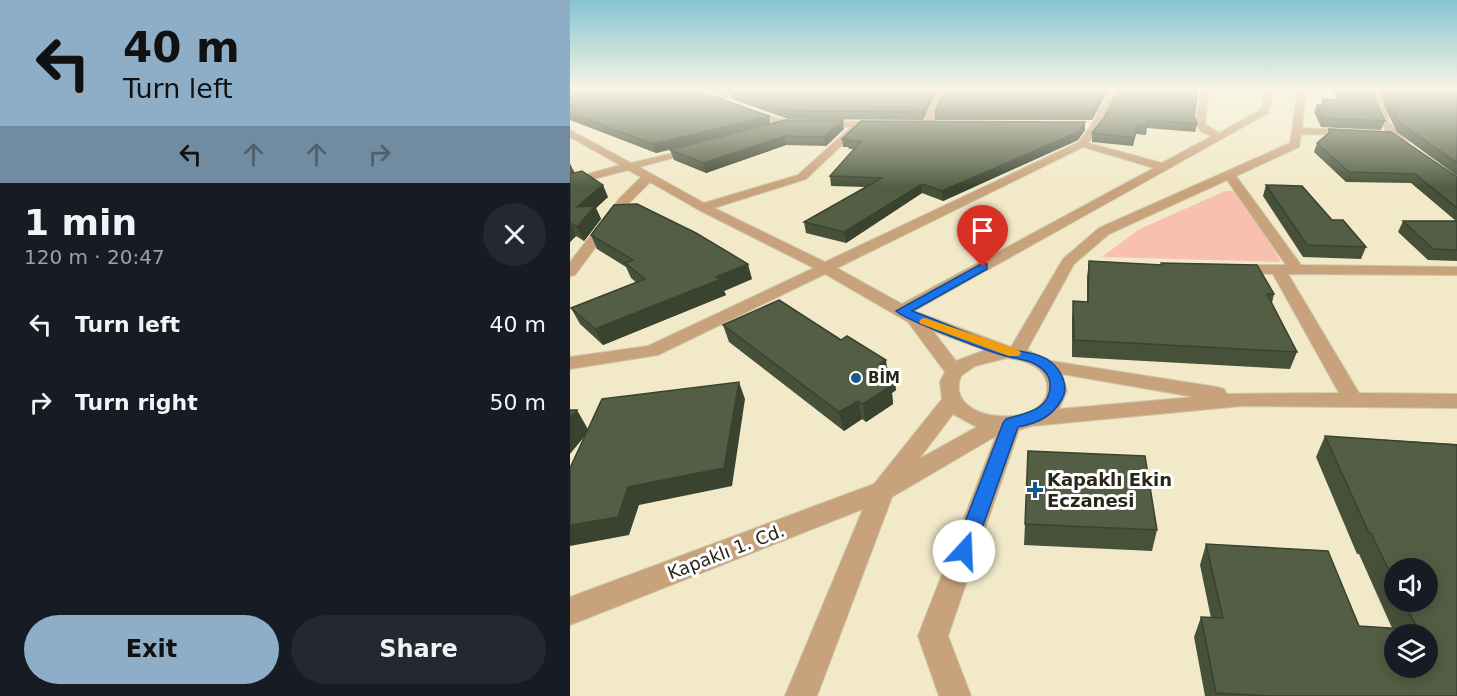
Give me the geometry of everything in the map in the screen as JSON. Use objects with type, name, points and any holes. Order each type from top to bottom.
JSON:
[{"type":"street","points":[[783,122],[787,124]]},
{"type":"street","points":[[570,363],[652,351],[1082,144],[1092,122]]},
{"type":"street","points":[[1200,122],[1204,130],[1219,136]]},
{"type":"street","points":[[908,314],[1243,122]]},
{"type":"street","points":[[1012,353],[1068,262],[1104,231],[1295,145],[1298,122]]},
{"type":"street","points":[[1385,122],[1391,135],[1418,156]]},
{"type":"street","points":[[764,130],[787,124],[893,124]]},
{"type":"street","points":[[703,207],[802,177],[859,124]]},
{"type":"street","points":[[916,124],[938,124]]},
{"type":"street","points":[[1297,131],[1356,134]]},
{"type":"street","points":[[570,133],[703,207],[826,268],[908,314],[1012,353],[1036,359],[1048,366],[1242,399]]},
{"type":"street","points":[[1379,135],[1391,135]]},
{"type":"street","points":[[1082,144],[1163,167]]},
{"type":"street","points":[[570,182],[709,145]]},
{"type":"street","points":[[1229,174],[1299,271]]},
{"type":"street","points":[[570,272],[623,202],[649,176]]},
{"type":"street","points":[[1068,262],[1092,263]]},
{"type":"street","points":[[1221,268],[1279,271],[1457,271]]},
{"type":"street","points":[[1279,271],[1353,400]]},
{"type":"street","points":[[908,314],[955,372]]},
{"type":"street","points":[[1012,353],[987,354],[968,361],[955,372],[949,387],[952,401],[965,414],[985,422],[1015,422],[1242,399],[1457,401]]},
{"type":"street","points":[[955,696],[933,636],[1015,422],[1049,408],[1058,394],[1057,379],[1048,366]]},
{"type":"street","points":[[801,696],[882,491],[952,401]]},
{"type":"street","name":"Kapaklı 1. Cd.","points":[[570,611],[882,491],[1015,422]]},
{"type":"shaded area","points":[[1225,191],[1233,191],[1241,195],[1281,262],[1102,257],[1138,230]]},
{"type":"building","points":[[595,122],[742,122],[653,144]]},
{"type":"building","points":[[775,122],[840,122],[824,137],[784,136],[703,163],[670,150]]},
{"type":"building","points":[[859,122],[1085,122],[1078,132],[942,191],[922,184],[844,232],[804,222],[882,178],[830,176],[861,141],[842,139]]},
{"type":"building","points":[[1100,122],[1148,122],[1147,126],[1137,126],[1134,138],[1092,133]]},
{"type":"building","points":[[1457,122],[1457,163],[1400,123]]},
{"type":"building","points":[[1329,129],[1391,132],[1457,177],[1457,208],[1415,174],[1349,172],[1317,143],[1330,132]]},
{"type":"building","points":[[582,171],[603,185],[577,207],[595,206],[577,227],[570,223],[570,174]]},
{"type":"building","points":[[1266,185],[1302,186],[1332,220],[1343,220],[1366,247],[1307,245]]},
{"type":"building","points":[[637,204],[696,233],[748,264],[716,277],[721,279],[595,329],[571,308],[645,279],[625,263],[633,260],[591,235],[614,205]]},
{"type":"building","points":[[1403,221],[1457,221],[1457,250],[1433,249]]},
{"type":"building","points":[[1089,261],[1162,265],[1161,263],[1257,265],[1274,294],[1267,294],[1297,352],[1074,340],[1073,301],[1088,302]]},
{"type":"building","points":[[779,300],[841,340],[847,336],[886,360],[880,364],[893,372],[881,380],[891,386],[863,404],[858,401],[839,412],[723,325]]},
{"type":"building","points":[[739,382],[724,468],[628,487],[618,517],[570,525],[570,468],[602,399]]},
{"type":"building","points":[[570,410],[577,410],[570,418]]},
{"type":"building","points":[[1325,436],[1457,445],[1457,696],[1268,696],[1216,693],[1201,617],[1223,618],[1206,544],[1328,551],[1359,626],[1384,628],[1384,678],[1438,678],[1438,624],[1415,624],[1409,612],[1438,612],[1438,558],[1384,558],[1384,560],[1369,533]]},
{"type":"building","points":[[1028,451],[1145,456],[1157,530],[1025,524]]},
{"type":"slow traffic","points":[[925,322],[1014,353]]},
{"type":"place","name":"BİM","points":[[856,378]]},
{"type":"place","name":"Kapaklı Ekin Eczanesi","points":[[1035,490]]},
{"type":"route","points":[[964,551],[1011,423],[1031,419],[1049,408],[1058,394],[1057,379],[1048,366],[1036,359],[1007,352],[914,318],[902,311],[983,267]]}]
